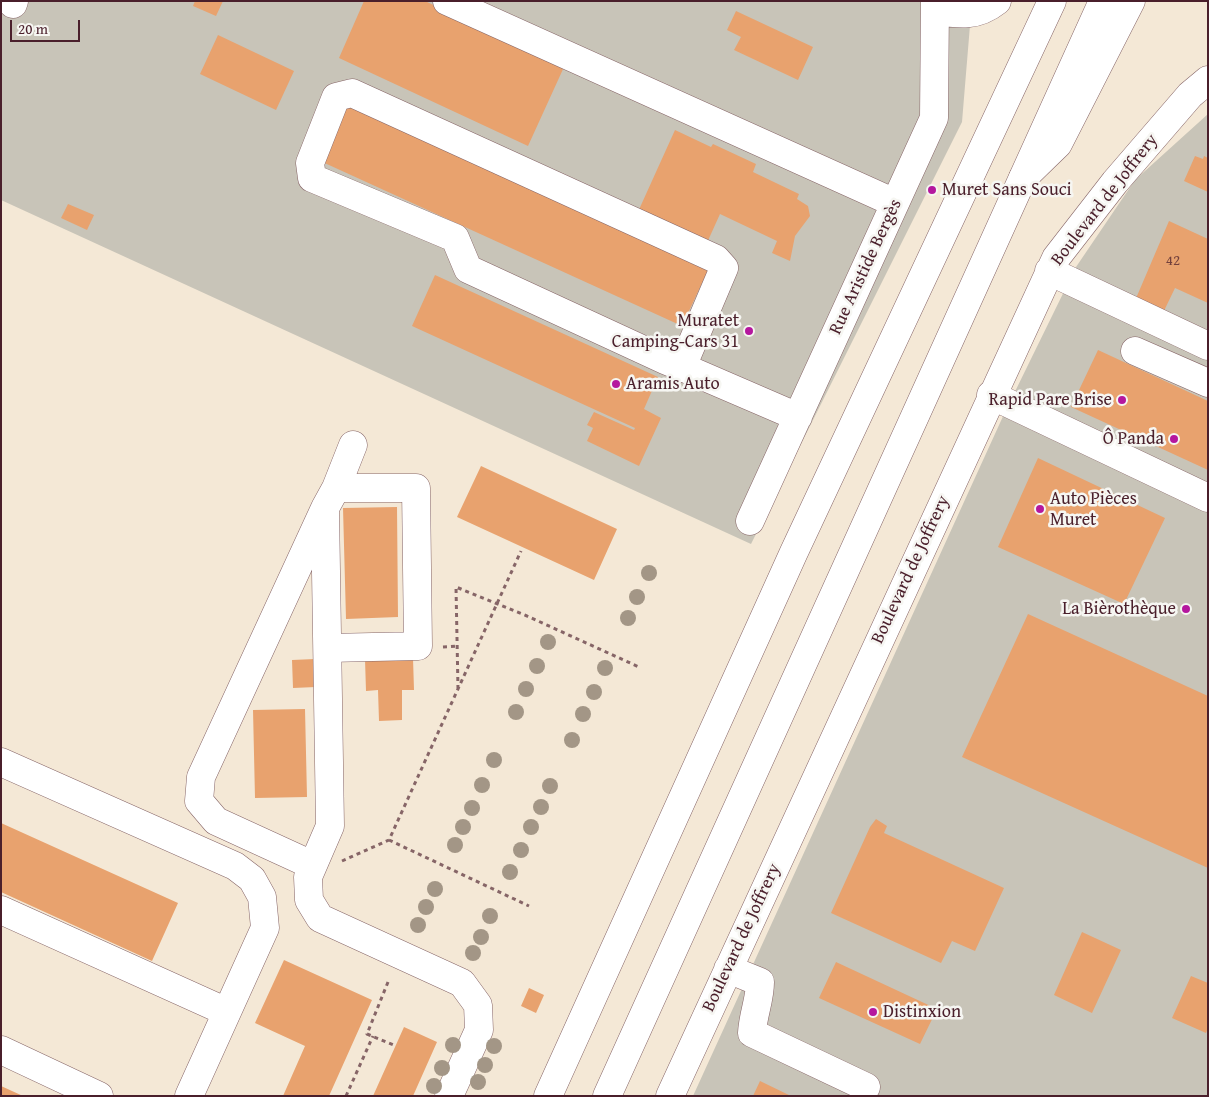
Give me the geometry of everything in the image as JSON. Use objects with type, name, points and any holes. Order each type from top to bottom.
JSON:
[{"type":"main road","points":[[447,1],[895,204]]},
{"type":"main road","points":[[935,6],[962,15],[985,10],[997,1]]},
{"type":"main road","points":[[548,1096],[794,552],[1052,1]]},
{"type":"main road","points":[[607,1096],[1103,1]]},
{"type":"main road","points":[[1022,179],[1058,144],[1131,1]]},
{"type":"main road","name":"Rue Aristide Bergès","points":[[750,521],[934,118],[935,6]]},
{"type":"main road","name":"Boulevard de Joffrery","points":[[670,1096],[1049,271],[1056,258],[1115,182],[1190,95],[1208,80]]},
{"type":"main road","points":[[682,367],[724,268],[716,259],[352,93],[336,97],[310,163],[312,178],[455,238],[468,269],[682,367],[798,417]]},
{"type":"main road","points":[[1049,271],[1208,346]]},
{"type":"main road","points":[[1136,351],[1208,384]]},
{"type":"main road","points":[[991,395],[1208,498]]},
{"type":"main road","points":[[310,871],[216,821],[199,801],[201,777],[354,446]]},
{"type":"main road","points":[[328,648],[418,646],[416,488],[330,498]]},
{"type":"main road","points":[[330,498],[328,648],[330,826],[310,871],[309,900],[320,918],[462,984],[478,1005],[479,1030],[448,1096]]},
{"type":"main road","points":[[1,762],[235,866],[252,879],[262,897],[265,928],[189,1096]]},
{"type":"main road","points":[[1,910],[227,1012]]},
{"type":"main road","points":[[728,969],[760,982],[760,1002],[754,1012],[752,1032],[866,1087]]},
{"type":"main road","points":[[1,1050],[99,1096]]},
{"type":"path","points":[[310,871],[389,840],[521,551]]},
{"type":"path","points":[[458,690],[456,586],[639,667]]},
{"type":"path","points":[[389,840],[529,906]]},
{"type":"path","points":[[388,982],[367,1034],[396,1046]]},
{"type":"path","points":[[346,1096],[373,1036]]},
{"type":"shaded area","points":[[1,1],[972,1],[962,122],[751,544],[1,200]]},
{"type":"shaded area","points":[[1208,114],[1208,1096],[693,1096],[1005,412],[1076,267],[1135,180]]},
{"type":"building","points":[[195,1],[223,1],[216,16],[193,6]]},
{"type":"building","points":[[364,1],[425,1],[564,67],[528,146],[339,58]]},
{"type":"building","points":[[736,11],[813,47],[798,80],[734,50],[741,37],[727,30]]},
{"type":"building","points":[[218,35],[294,71],[276,110],[200,74]]},
{"type":"building","points":[[345,100],[710,266],[682,326],[318,160]]},
{"type":"building","points":[[675,130],[711,147],[713,144],[756,164],[753,172],[799,194],[797,199],[808,206],[810,216],[795,236],[790,261],[772,253],[777,241],[720,214],[706,245],[637,214]]},
{"type":"building","points":[[1195,156],[1203,159],[1204,156],[1208,158],[1208,192],[1184,181]]},
{"type":"building","points":[[68,204],[94,215],[87,230],[61,218]]},
{"type":"building","points":[[1169,221],[1208,239],[1208,303],[1175,288],[1162,315],[1134,303]]},
{"type":"building","points":[[435,275],[658,377],[644,409],[661,418],[639,466],[587,441],[593,428],[587,425],[594,412],[634,430],[635,428],[412,326]]},
{"type":"building","name":"Ô Panda","points":[[1098,350],[1208,401],[1208,470],[1071,407]]},
{"type":"building","points":[[1038,458],[1165,518],[1124,604],[998,547]]},
{"type":"building","points":[[481,466],[617,529],[594,580],[457,517]]},
{"type":"building","points":[[397,507],[398,617],[346,619],[343,508]]},
{"type":"building","points":[[1028,614],[1208,696],[1208,868],[962,757]]},
{"type":"building","points":[[413,658],[414,690],[402,690],[402,720],[379,721],[378,690],[366,691],[365,659]]},
{"type":"building","points":[[315,659],[316,687],[293,688],[292,660]]},
{"type":"building","points":[[305,709],[307,797],[255,798],[253,710]]},
{"type":"building","points":[[876,819],[887,826],[884,833],[1004,888],[975,951],[952,941],[941,963],[831,913],[870,827]]},
{"type":"building","points":[[1,823],[178,903],[152,961],[1,892]]},
{"type":"building","points":[[1082,932],[1121,950],[1092,1013],[1054,995]]},
{"type":"building","points":[[284,960],[372,1000],[329,1096],[283,1096],[305,1046],[255,1023]]},
{"type":"building","points":[[836,962],[937,1009],[920,1044],[819,998]]},
{"type":"building","points":[[1191,976],[1208,983],[1208,1028],[1206,1033],[1172,1018]]},
{"type":"building","points":[[529,988],[544,995],[536,1013],[521,1006]]},
{"type":"building","points":[[404,1027],[437,1042],[413,1096],[373,1096]]},
{"type":"building","points":[[760,1081],[791,1096],[753,1096]]},
{"type":"building","points":[[1,1086],[23,1096],[1,1096]]},
{"type":"place","name":"Muret Sans Souci","points":[[932,190]]},
{"type":"place","name":"Muratet Camping-Cars 31","points":[[749,331]]},
{"type":"place","name":"Aramis Auto","points":[[616,384]]},
{"type":"place","name":"Rapid Pare Brise","points":[[1122,400]]},
{"type":"place","name":"Ô Panda","points":[[1174,439]]},
{"type":"place","name":"Auto Pièces Muret","points":[[1040,509]]},
{"type":"place","name":"La Bièrothèque","points":[[1186,609]]},
{"type":"place","name":"Distinxion","points":[[873,1012]]}]
